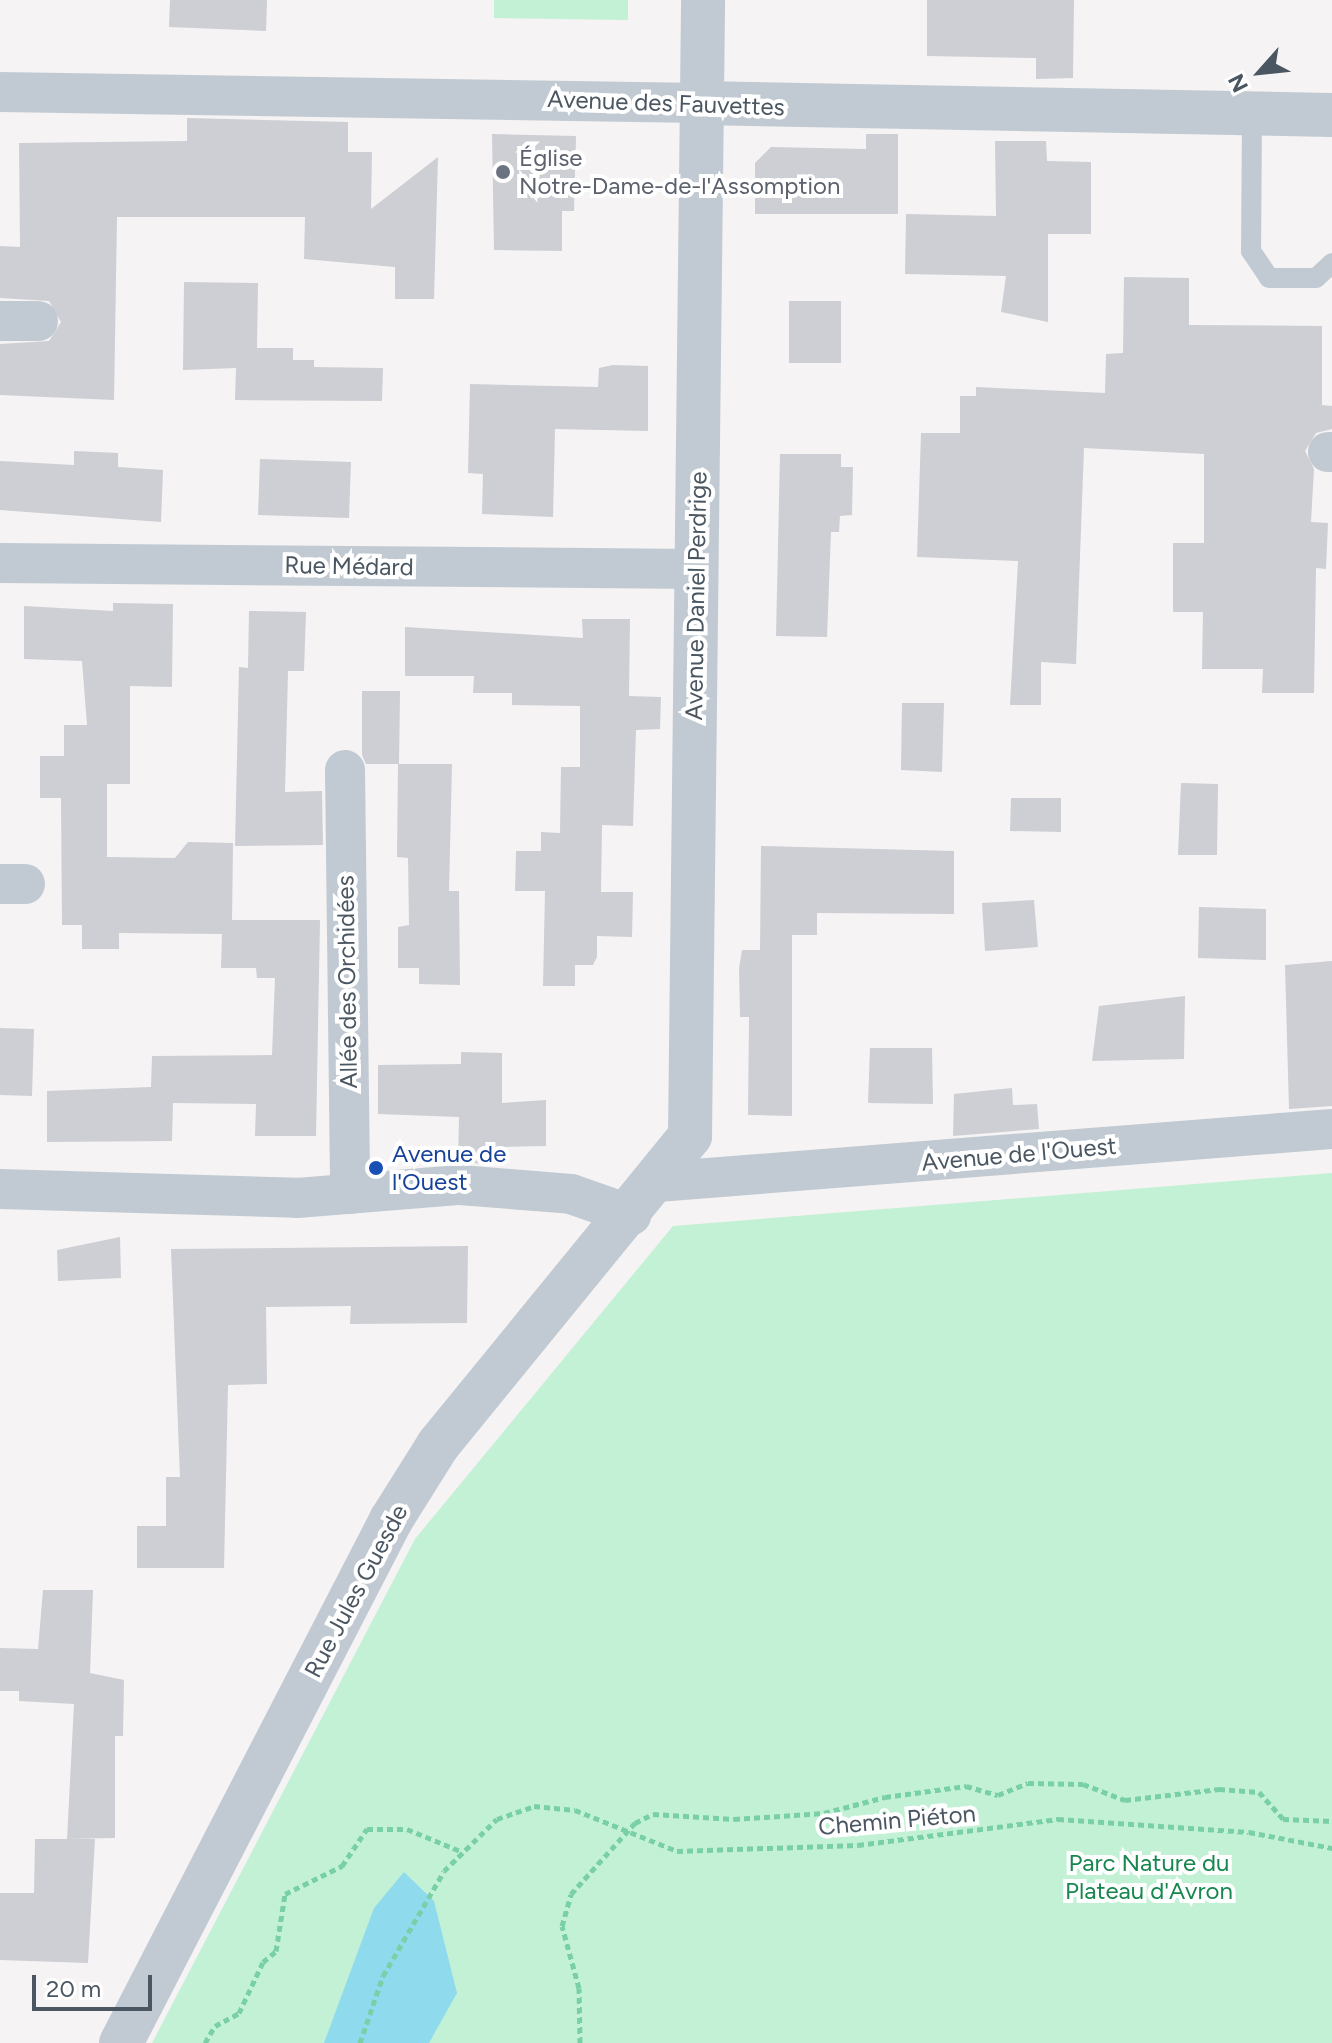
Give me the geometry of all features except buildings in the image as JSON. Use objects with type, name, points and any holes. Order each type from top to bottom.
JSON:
[{"type":"street","name":"Avenue Daniel Perdrige","points":[[657,1182],[690,1136],[703,0]]},
{"type":"street","name":"Avenue des Fauvettes","points":[[0,92],[1332,115]]},
{"type":"street","name":"Rue Médard","points":[[0,563],[697,569]]},
{"type":"street","name":"Allée des Orchidées","points":[[345,770],[350,1194]]},
{"type":"street","name":"Avenue de l'Ouest","points":[[657,1182],[1332,1129]]},
{"type":"street","name":"Rue Jules Guesde","points":[[121,2043],[391,1520],[438,1445],[657,1182]]},
{"type":"street","points":[[0,1189],[350,1194],[460,1185],[571,1194],[631,1215]]},
{"type":"lane","points":[[1252,114],[1251,251],[1269,278],[1316,278],[1332,263]]},
{"type":"path","points":[[580,2043],[579,1988],[562,1926],[571,1894],[626,1833],[653,1814],[824,1813],[885,1797],[966,1786],[998,1795],[1028,1783],[1083,1784],[1125,1800],[1219,1789],[1259,1792],[1283,1819],[1332,1821]]},
{"type":"path","name":"Chemin Piéton","points":[[360,2043],[383,1976],[444,1871],[460,1851],[497,1819],[534,1806],[575,1810],[677,1851],[858,1845],[1058,1819],[1149,1831],[1249,1832],[1332,1848]]},
{"type":"path","points":[[205,2043],[215,2026],[239,2013],[263,1962],[276,1951],[285,1894],[342,1866],[367,1829],[382,1824],[460,1851]]},
{"type":"green space","points":[[494,0],[628,0],[628,20],[494,18]]},
{"type":"green space","name":"Parc Nature du Plateau d'Avron","points":[[1332,1173],[1332,2043],[152,2043],[415,1539],[673,1226]]},
{"type":"water","points":[[404,1872],[434,1901],[457,1993],[429,2043],[324,2043],[374,1908]]},
{"type":"place","name":"Église Notre-Dame-de-l'Assomption","points":[[503,172]]},
{"type":"place","name":"Avenue de l'Ouest","points":[[376,1168]]}]
